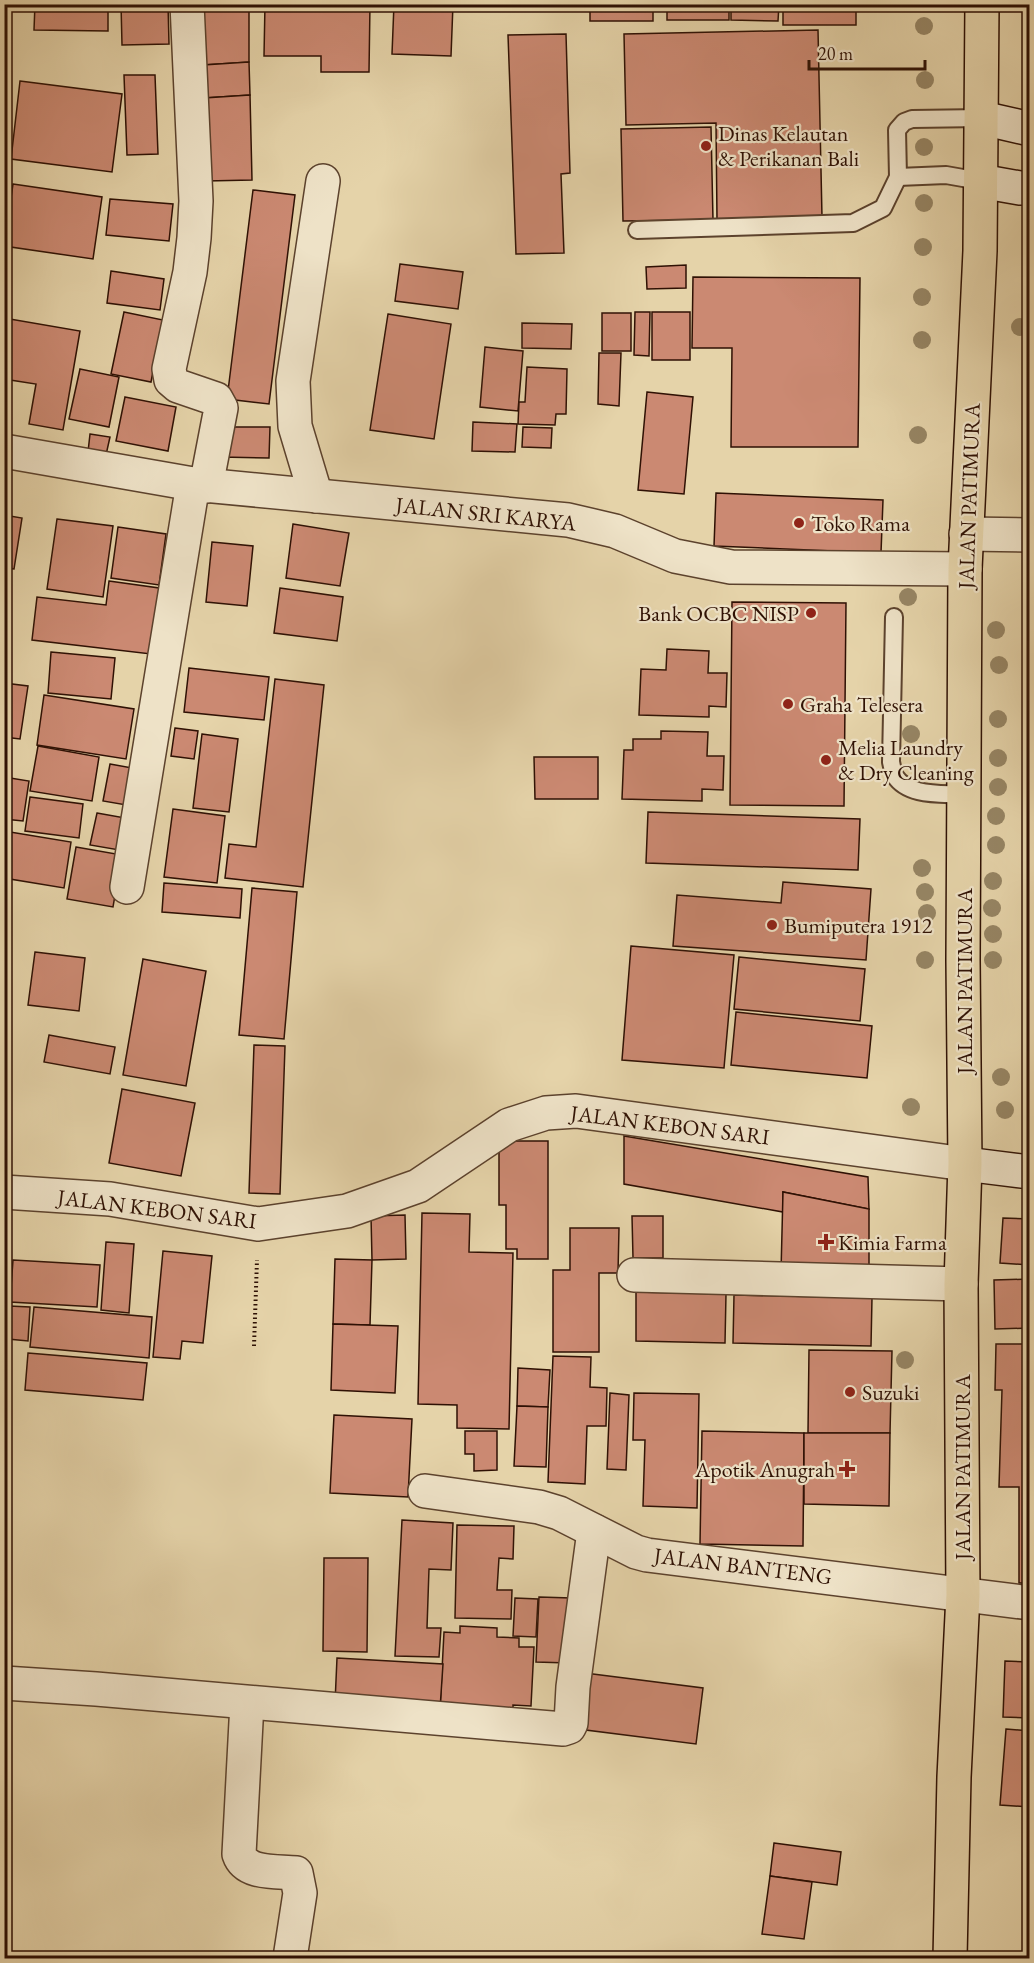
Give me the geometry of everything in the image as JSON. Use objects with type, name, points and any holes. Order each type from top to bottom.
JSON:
[{"type":"main road","name":"JALAN PATIMURA","points":[[950,1959],[954,1777],[963,1595],[961,1284],[965,1164],[965,569],[980,251],[982,4]]},
{"type":"street","points":[[127,887],[199,485],[220,408],[216,399],[178,386],[171,380],[169,369],[190,272],[196,201],[187,4]]},
{"type":"street","points":[[982,118],[1029,129]]},
{"type":"street","points":[[316,496],[295,426],[293,381],[323,181]]},
{"type":"street","points":[[980,181],[1029,188]]},
{"type":"street","name":"JALAN SRI KARYA","points":[[4,451],[199,485],[568,520],[615,531],[675,556],[731,567],[965,569]]},
{"type":"street","points":[[966,534],[1029,535]]},
{"type":"street","name":"JALAN KEBON SARI","points":[[4,1192],[110,1199],[258,1224],[347,1210],[418,1186],[510,1125],[546,1113],[566,1112],[588,1112],[1029,1172]]},
{"type":"street","points":[[634,1275],[961,1284]]},
{"type":"street","name":"JALAN BANTENG","points":[[425,1491],[540,1507],[559,1513],[636,1552],[647,1555],[1029,1603]]},
{"type":"street","points":[[4,1683],[563,1729],[569,1727],[571,1723],[574,1679],[594,1531]]},
{"type":"street","points":[[247,1702],[239,1854],[242,1862],[253,1869],[296,1873],[300,1893],[290,1959]]},
{"type":"lane","points":[[637,230],[853,223],[883,208],[898,177],[897,130],[904,122],[912,119],[982,118]]},
{"type":"lane","points":[[898,177],[946,175],[980,181]]},
{"type":"lane","points":[[894,617],[891,762],[896,776],[905,785],[915,790],[964,795]]},
{"type":"path","points":[[254,1346],[258,1224]]},
{"type":"building","points":[[35,4],[108,4],[108,31],[34,30]]},
{"type":"building","points":[[121,4],[168,4],[169,44],[122,45]]},
{"type":"building","points":[[202,4],[249,4],[249,62],[203,65]]},
{"type":"building","points":[[265,4],[370,4],[369,72],[321,72],[321,56],[264,56]]},
{"type":"building","points":[[394,4],[453,4],[451,56],[392,54]]},
{"type":"building","points":[[590,4],[653,4],[653,21],[590,21]]},
{"type":"building","points":[[667,4],[729,4],[729,20],[667,20]]},
{"type":"building","points":[[731,4],[779,4],[778,21],[731,20]]},
{"type":"building","points":[[783,4],[856,4],[856,25],[783,25]]},
{"type":"building","points":[[818,30],[822,217],[717,219],[716,123],[626,125],[624,34]]},
{"type":"building","points":[[566,34],[570,173],[561,174],[564,253],[516,254],[508,35]]},
{"type":"building","points":[[249,62],[250,95],[204,98],[203,65]]},
{"type":"building","points":[[124,75],[155,75],[158,154],[127,155]]},
{"type":"building","points":[[20,81],[122,94],[112,172],[11,159]]},
{"type":"building","points":[[250,95],[252,180],[206,181],[204,98]]},
{"type":"building","points":[[711,127],[713,220],[623,221],[621,129]]},
{"type":"building","points":[[13,184],[102,197],[93,259],[4,246]]},
{"type":"building","points":[[253,190],[295,195],[269,404],[227,399]]},
{"type":"building","points":[[110,199],[173,204],[169,241],[106,235]]},
{"type":"building","points":[[400,264],[463,272],[458,309],[395,301]]},
{"type":"building","points":[[686,265],[686,288],[647,289],[646,267]]},
{"type":"building","points":[[111,271],[164,279],[160,310],[107,303]]},
{"type":"building","points":[[693,277],[860,278],[858,447],[731,447],[732,348],[692,348]]},
{"type":"building","points":[[124,312],[163,320],[151,382],[111,374]]},
{"type":"building","points":[[635,312],[650,312],[649,356],[634,355]]},
{"type":"building","points":[[652,312],[690,312],[690,360],[652,360]]},
{"type":"building","points":[[602,313],[631,313],[631,351],[602,351]]},
{"type":"building","points":[[388,314],[451,324],[434,439],[370,430]]},
{"type":"building","points":[[4,318],[80,331],[63,430],[29,424],[36,384],[4,379]]},
{"type":"building","points":[[522,323],[572,324],[571,349],[522,348]]},
{"type":"building","points":[[485,347],[523,351],[518,411],[480,407]]},
{"type":"building","points":[[599,353],[621,353],[619,406],[598,404]]},
{"type":"building","points":[[527,367],[567,369],[566,414],[556,414],[555,425],[518,424],[519,402],[525,402]]},
{"type":"building","points":[[80,369],[119,377],[109,427],[69,419]]},
{"type":"building","points":[[647,392],[693,397],[684,494],[638,490]]},
{"type":"building","points":[[125,397],[176,407],[168,451],[116,441]]},
{"type":"building","points":[[473,422],[517,424],[515,452],[472,451]]},
{"type":"building","points":[[221,427],[270,427],[269,458],[221,457]]},
{"type":"building","points":[[523,427],[552,428],[551,448],[522,447]]},
{"type":"building","points":[[90,434],[110,437],[106,455],[88,452]]},
{"type":"building","name":"Toko Rama","points":[[716,493],[883,500],[881,553],[714,546]]},
{"type":"building","points":[[4,515],[22,518],[14,569],[4,568]]},
{"type":"building","points":[[57,519],[113,526],[103,597],[47,589]]},
{"type":"building","points":[[293,524],[349,533],[340,586],[286,578]]},
{"type":"building","points":[[118,527],[166,534],[159,585],[111,578]]},
{"type":"building","points":[[212,542],[253,546],[247,606],[206,602]]},
{"type":"building","points":[[109,581],[159,588],[151,654],[32,640],[37,597],[106,605]]},
{"type":"building","points":[[280,588],[343,597],[337,641],[274,633]]},
{"type":"building","name":"Graha Telesera","points":[[732,602],[846,603],[844,806],[730,805]]},
{"type":"building","points":[[667,649],[709,651],[708,673],[727,673],[726,707],[709,706],[709,717],[639,715],[641,669],[666,670]]},
{"type":"building","points":[[51,652],[115,658],[111,699],[48,693]]},
{"type":"building","points":[[189,668],[269,677],[264,720],[184,712]]},
{"type":"building","points":[[275,679],[324,685],[303,887],[225,878],[229,844],[256,847]]},
{"type":"building","points":[[4,683],[28,686],[20,739],[4,737]]},
{"type":"building","points":[[44,695],[134,709],[126,759],[37,745]]},
{"type":"building","points":[[175,728],[198,731],[194,759],[171,756]]},
{"type":"building","points":[[661,731],[708,732],[707,756],[724,756],[723,790],[702,789],[702,801],[622,799],[624,750],[633,750],[633,739],[661,739]]},
{"type":"building","points":[[202,734],[238,739],[229,812],[193,808]]},
{"type":"building","points":[[38,746],[99,757],[92,801],[30,791]]},
{"type":"building","points":[[534,757],[598,757],[598,799],[535,799]]},
{"type":"building","points":[[110,764],[138,769],[132,806],[103,801]]},
{"type":"building","points":[[4,777],[29,781],[23,821],[4,819]]},
{"type":"building","points":[[30,797],[83,804],[79,838],[25,831]]},
{"type":"building","points":[[173,809],[225,816],[217,883],[164,877]]},
{"type":"building","points":[[648,812],[860,819],[858,870],[646,863]]},
{"type":"building","points":[[97,813],[131,819],[125,851],[90,845]]},
{"type":"building","points":[[4,831],[71,842],[64,888],[4,878]]},
{"type":"building","points":[[76,847],[122,855],[113,907],[67,899]]},
{"type":"building","name":"Bumiputera 1912","points":[[783,882],[871,889],[866,960],[673,946],[677,895],[781,903]]},
{"type":"building","points":[[164,883],[242,889],[240,918],[162,912]]},
{"type":"building","points":[[252,888],[297,892],[284,1039],[239,1035]]},
{"type":"building","points":[[631,946],[734,955],[724,1068],[622,1060]]},
{"type":"building","points":[[35,952],[85,958],[79,1011],[28,1005]]},
{"type":"building","points":[[739,957],[865,969],[860,1021],[734,1009]]},
{"type":"building","points":[[143,959],[206,971],[186,1086],[123,1075]]},
{"type":"building","points":[[736,1012],[872,1026],[867,1078],[731,1065]]},
{"type":"building","points":[[49,1035],[115,1047],[110,1074],[44,1062]]},
{"type":"building","points":[[254,1045],[285,1046],[280,1194],[249,1193]]},
{"type":"building","points":[[122,1089],[195,1103],[181,1176],[109,1163]]},
{"type":"building","points":[[624,1136],[868,1177],[869,1209],[783,1192],[783,1212],[624,1184]]},
{"type":"building","points":[[499,1141],[548,1141],[548,1259],[517,1259],[517,1249],[506,1249],[506,1205],[499,1205]]},
{"type":"building","name":"Kimia Farma","points":[[783,1192],[869,1209],[869,1271],[781,1272]]},
{"type":"building","points":[[422,1213],[470,1214],[469,1252],[513,1253],[509,1429],[457,1428],[457,1405],[418,1404]]},
{"type":"building","points":[[405,1215],[406,1259],[372,1260],[371,1216]]},
{"type":"building","points":[[632,1216],[663,1216],[663,1258],[633,1258]]},
{"type":"building","points":[[1003,1218],[1030,1219],[1030,1265],[1000,1263]]},
{"type":"building","points":[[570,1228],[619,1228],[618,1273],[599,1273],[599,1352],[553,1352],[553,1270],[570,1270]]},
{"type":"building","points":[[106,1242],[134,1244],[129,1313],[101,1310]]},
{"type":"building","points":[[163,1251],[212,1256],[203,1343],[182,1341],[180,1359],[153,1357]]},
{"type":"building","points":[[335,1259],[372,1260],[370,1325],[333,1324]]},
{"type":"building","points":[[13,1260],[100,1265],[97,1307],[10,1302]]},
{"type":"building","points":[[1030,1279],[1030,1328],[995,1329],[994,1280]]},
{"type":"building","points":[[636,1292],[726,1294],[725,1343],[636,1341]]},
{"type":"building","points":[[734,1295],[872,1298],[871,1346],[733,1343]]},
{"type":"building","points":[[9,1306],[30,1307],[28,1341],[8,1339]]},
{"type":"building","points":[[34,1307],[152,1317],[149,1358],[30,1347]]},
{"type":"building","points":[[333,1324],[398,1326],[395,1393],[331,1390]]},
{"type":"building","points":[[996,1344],[1030,1344],[1030,1583],[1019,1583],[1019,1487],[999,1487],[1002,1390],[995,1390]]},
{"type":"building","name":"Suzuki","points":[[809,1350],[892,1351],[890,1433],[808,1433]]},
{"type":"building","points":[[28,1353],[147,1363],[143,1400],[25,1390]]},
{"type":"building","points":[[553,1356],[591,1357],[590,1387],[607,1388],[606,1426],[587,1426],[585,1484],[548,1482]]},
{"type":"building","points":[[518,1368],[550,1370],[548,1407],[517,1406]]},
{"type":"building","points":[[610,1393],[629,1395],[626,1470],[607,1469]]},
{"type":"building","points":[[634,1393],[699,1394],[697,1508],[643,1506],[645,1440],[633,1440]]},
{"type":"building","points":[[517,1406],[548,1407],[546,1467],[514,1466]]},
{"type":"building","points":[[334,1415],[412,1419],[408,1497],[330,1493]]},
{"type":"building","points":[[465,1431],[497,1431],[497,1470],[474,1471],[474,1454],[465,1454]]},
{"type":"building","points":[[702,1431],[804,1433],[803,1546],[700,1544]]},
{"type":"building","name":"Apotik Anugrah","points":[[804,1433],[890,1433],[889,1506],[804,1504]]},
{"type":"building","points":[[402,1520],[453,1523],[451,1570],[429,1569],[427,1628],[441,1628],[439,1657],[395,1656]]},
{"type":"building","points":[[457,1525],[514,1526],[513,1559],[499,1558],[497,1590],[512,1590],[511,1619],[455,1618]]},
{"type":"building","points":[[324,1558],[368,1558],[367,1652],[323,1651]]},
{"type":"building","points":[[539,1597],[571,1598],[568,1663],[536,1662]]},
{"type":"building","points":[[515,1598],[538,1599],[536,1637],[513,1636]]},
{"type":"building","points":[[460,1626],[497,1628],[497,1637],[519,1638],[519,1647],[534,1647],[531,1706],[513,1705],[513,1713],[440,1709],[444,1632],[460,1633]]},
{"type":"building","points":[[337,1658],[443,1664],[440,1709],[335,1703]]},
{"type":"building","points":[[1005,1661],[1030,1662],[1030,1718],[1003,1717]]},
{"type":"building","points":[[585,1673],[703,1688],[696,1744],[578,1729]]},
{"type":"building","points":[[1006,1729],[1030,1731],[1030,1807],[1000,1805]]},
{"type":"building","points":[[774,1843],[841,1852],[837,1885],[770,1876]]},
{"type":"building","points":[[770,1876],[812,1882],[804,1939],[762,1934]]},
{"type":"place","name":"Dinas Kelautan & Perikanan Bali","points":[[706,146]]},
{"type":"place","name":"Toko Rama","points":[[799,523]]},
{"type":"place","name":"Bank OCBC NISP","points":[[811,613]]},
{"type":"place","name":"Graha Telesera","points":[[788,704]]},
{"type":"place","name":"Melia Laundry & Dry Cleaning","points":[[826,760]]},
{"type":"place","name":"Bumiputera 1912","points":[[772,925]]},
{"type":"place","name":"Kimia Farma","points":[[826,1242]]},
{"type":"place","name":"Suzuki","points":[[850,1392]]},
{"type":"place","name":"Apotik Anugrah","points":[[847,1469]]}]
